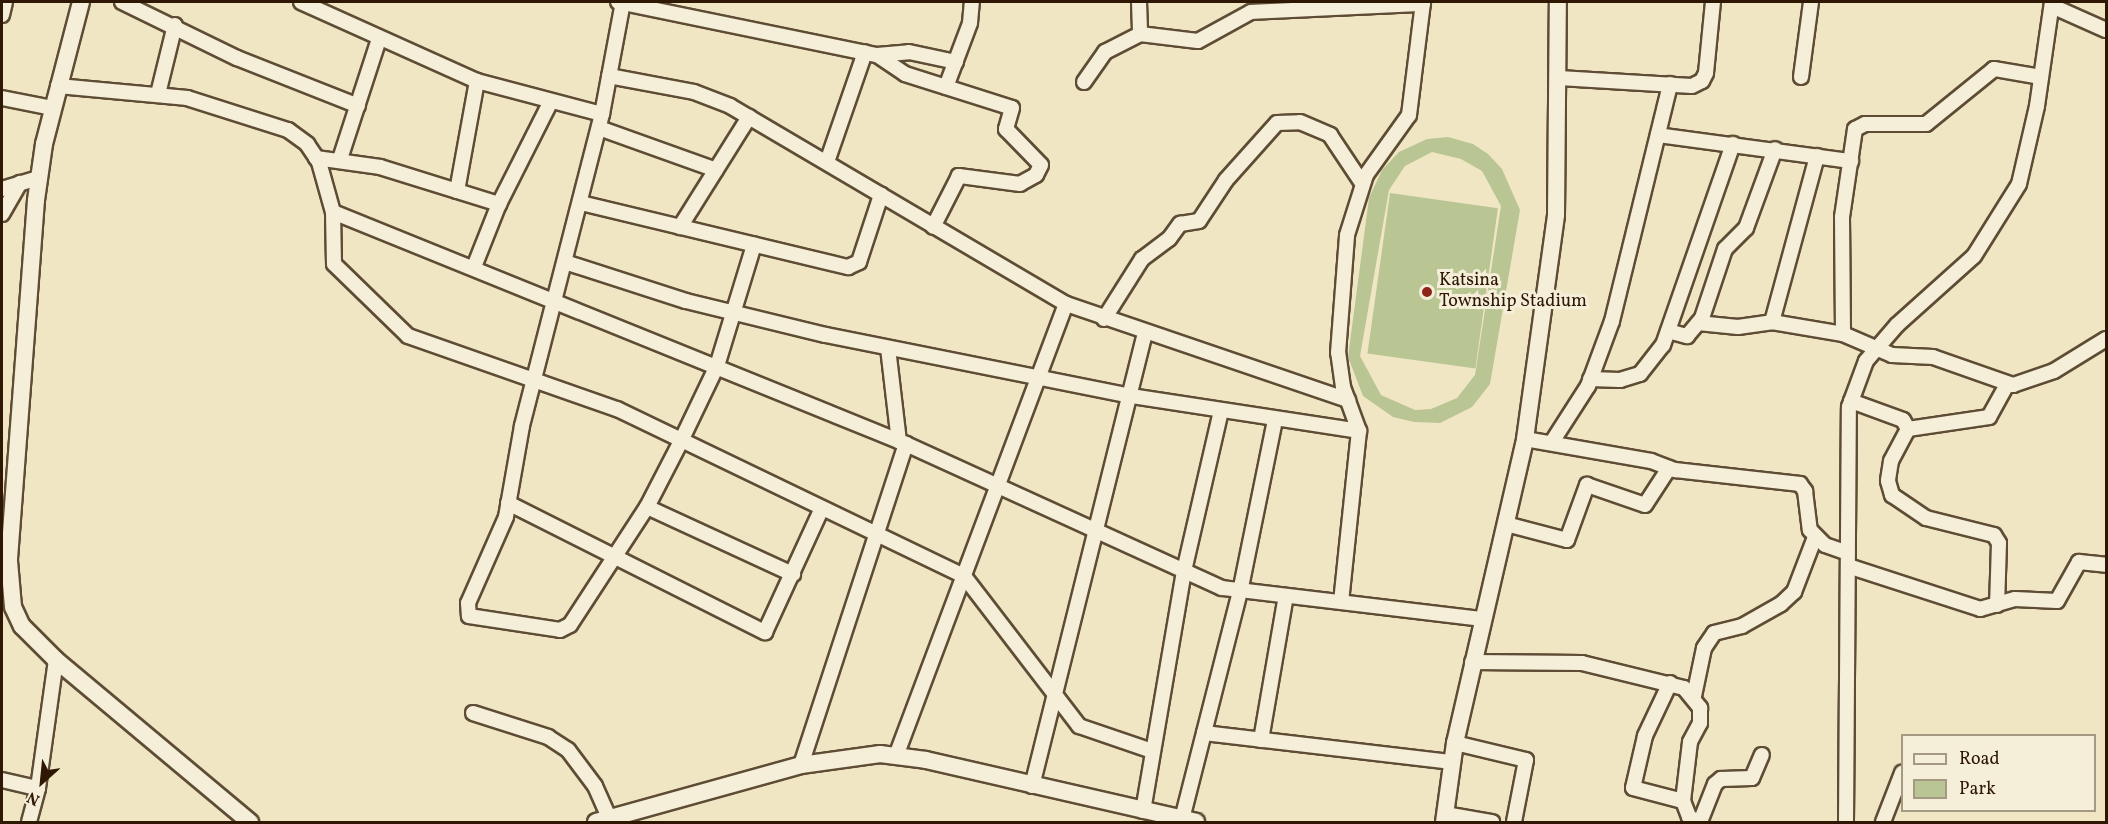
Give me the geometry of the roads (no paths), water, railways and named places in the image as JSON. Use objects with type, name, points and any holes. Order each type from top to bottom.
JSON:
[{"type":"street","points":[[2,15],[5,2]]},
{"type":"street","points":[[81,2],[52,108],[39,178],[7,607],[22,626],[56,660],[250,822]]},
{"type":"street","points":[[122,2],[175,25],[237,58],[358,106]]},
{"type":"street","points":[[301,2],[379,39],[477,81],[601,121],[716,170]]},
{"type":"street","points":[[754,245],[717,366],[681,441],[647,507],[616,556],[565,628],[469,616],[468,603],[508,503],[535,377],[601,121],[621,2],[871,54],[909,52],[956,62]]},
{"type":"street","points":[[946,87],[970,23],[972,2]]},
{"type":"street","points":[[1139,2],[1140,34]]},
{"type":"street","points":[[1492,822],[1445,818],[1455,743],[1472,662],[1525,439],[1556,215],[1558,2]]},
{"type":"street","points":[[1559,78],[1692,86],[1706,74],[1713,2]]},
{"type":"street","points":[[1801,77],[1811,2]]},
{"type":"street","points":[[1084,82],[1105,52],[1140,34],[1198,41],[1251,12],[1423,3],[1409,116],[1362,183],[1347,235],[1337,330],[1339,371],[1359,432],[1341,601]]},
{"type":"street","points":[[1846,822],[1851,401],[1866,361],[1974,256],[2019,184],[2042,77],[2052,4],[2106,30]]},
{"type":"street","points":[[158,94],[175,25]]},
{"type":"street","points":[[340,159],[379,39]]},
{"type":"street","points":[[871,54],[905,74],[1012,108],[1006,129],[1041,165],[1036,175],[1020,184],[959,176],[933,227]]},
{"type":"street","points":[[827,162],[871,54]]},
{"type":"street","points":[[1843,334],[1842,217],[1854,133],[1859,126],[1926,124],[1994,69],[2042,77]]},
{"type":"street","points":[[609,75],[694,92],[749,117],[1066,304],[1145,334],[1348,400]]},
{"type":"street","points":[[457,191],[477,81]]},
{"type":"street","points":[[1552,442],[1590,379],[1628,266],[1670,84]]},
{"type":"street","points":[[58,86],[187,98],[266,121],[307,144],[316,158],[333,212],[334,264],[393,324],[425,345],[535,377],[617,409],[964,576],[1085,730],[1152,751]]},
{"type":"street","points":[[2,98],[52,108]]},
{"type":"street","points":[[474,267],[499,204],[550,103]]},
{"type":"street","points":[[680,227],[749,117]]},
{"type":"street","points":[[1104,319],[1142,259],[1169,239],[1180,224],[1199,221],[1226,180],[1277,123],[1300,122],[1330,135],[1362,183]]},
{"type":"street","points":[[1658,135],[1851,161]]},
{"type":"street","points":[[1590,379],[1620,381],[1640,374],[1652,362],[1668,331],[1734,144]]},
{"type":"street","points":[[1668,331],[1684,337],[1698,323],[1725,249],[1746,228],[1775,149]]},
{"type":"street","points":[[1772,322],[1817,156]]},
{"type":"street","points":[[316,158],[340,159],[499,204]]},
{"type":"street","points":[[2,189],[39,178]]},
{"type":"street","points":[[2,214],[20,183]]},
{"type":"street","points":[[581,203],[754,245],[855,266],[881,195]]},
{"type":"street","points":[[333,212],[555,299],[903,443],[1184,571],[1240,592],[1341,601],[1482,619]]},
{"type":"street","points":[[565,262],[733,313],[888,348],[1040,380],[1359,432]]},
{"type":"street","points":[[896,756],[1040,380],[1066,304]]},
{"type":"street","points":[[1698,323],[1738,327],[1772,322],[1843,334],[1876,349],[1940,358],[2007,385],[2054,371],[2106,339]]},
{"type":"street","points":[[1032,786],[1145,334]]},
{"type":"street","points":[[801,765],[903,443],[888,348]]},
{"type":"street","points":[[1908,429],[1989,417],[2007,385]]},
{"type":"street","points":[[1851,401],[1903,420],[1908,429]]},
{"type":"street","points":[[1143,811],[1184,571],[1221,411]]},
{"type":"street","points":[[473,713],[548,737],[568,750],[595,786],[602,820],[801,765],[856,755],[896,756],[1178,820],[1204,733],[1240,592],[1275,420]]},
{"type":"street","points":[[1908,429],[1891,460],[1888,480],[1892,495],[1926,518],[1994,535],[1999,543],[1997,605]]},
{"type":"street","points":[[1525,439],[1552,442],[1669,468],[1800,484],[1815,537],[1794,592],[1781,604],[1742,626],[1714,633],[1704,648],[1694,696],[1700,723],[1690,742],[1683,801],[1696,822]]},
{"type":"street","points":[[1506,524],[1567,540],[1587,485],[1645,505],[1669,468]]},
{"type":"street","points":[[508,503],[765,632],[822,508]]},
{"type":"street","points":[[647,507],[793,574]]},
{"type":"street","points":[[1815,537],[1848,560],[1947,602],[1980,609],[2015,599],[2057,601],[2079,562],[2106,565]]},
{"type":"street","points":[[1261,740],[1286,596]]},
{"type":"street","points":[[29,822],[38,788],[56,660]]},
{"type":"street","points":[[1472,662],[1582,663],[1670,683],[1694,696]]},
{"type":"street","points":[[1670,683],[1645,736],[1633,788],[1683,801]]},
{"type":"street","points":[[1204,733],[1452,762]]},
{"type":"street","points":[[1455,743],[1526,760],[1514,822]]},
{"type":"street","points":[[1696,822],[1715,784],[1721,779],[1752,778],[1762,755]]},
{"type":"street","points":[[1883,822],[1901,776]]},
{"type":"street","points":[[2,780],[38,788]]},
{"type":"place","name":"Katsina Township Stadium","points":[[1427,292]]}]
